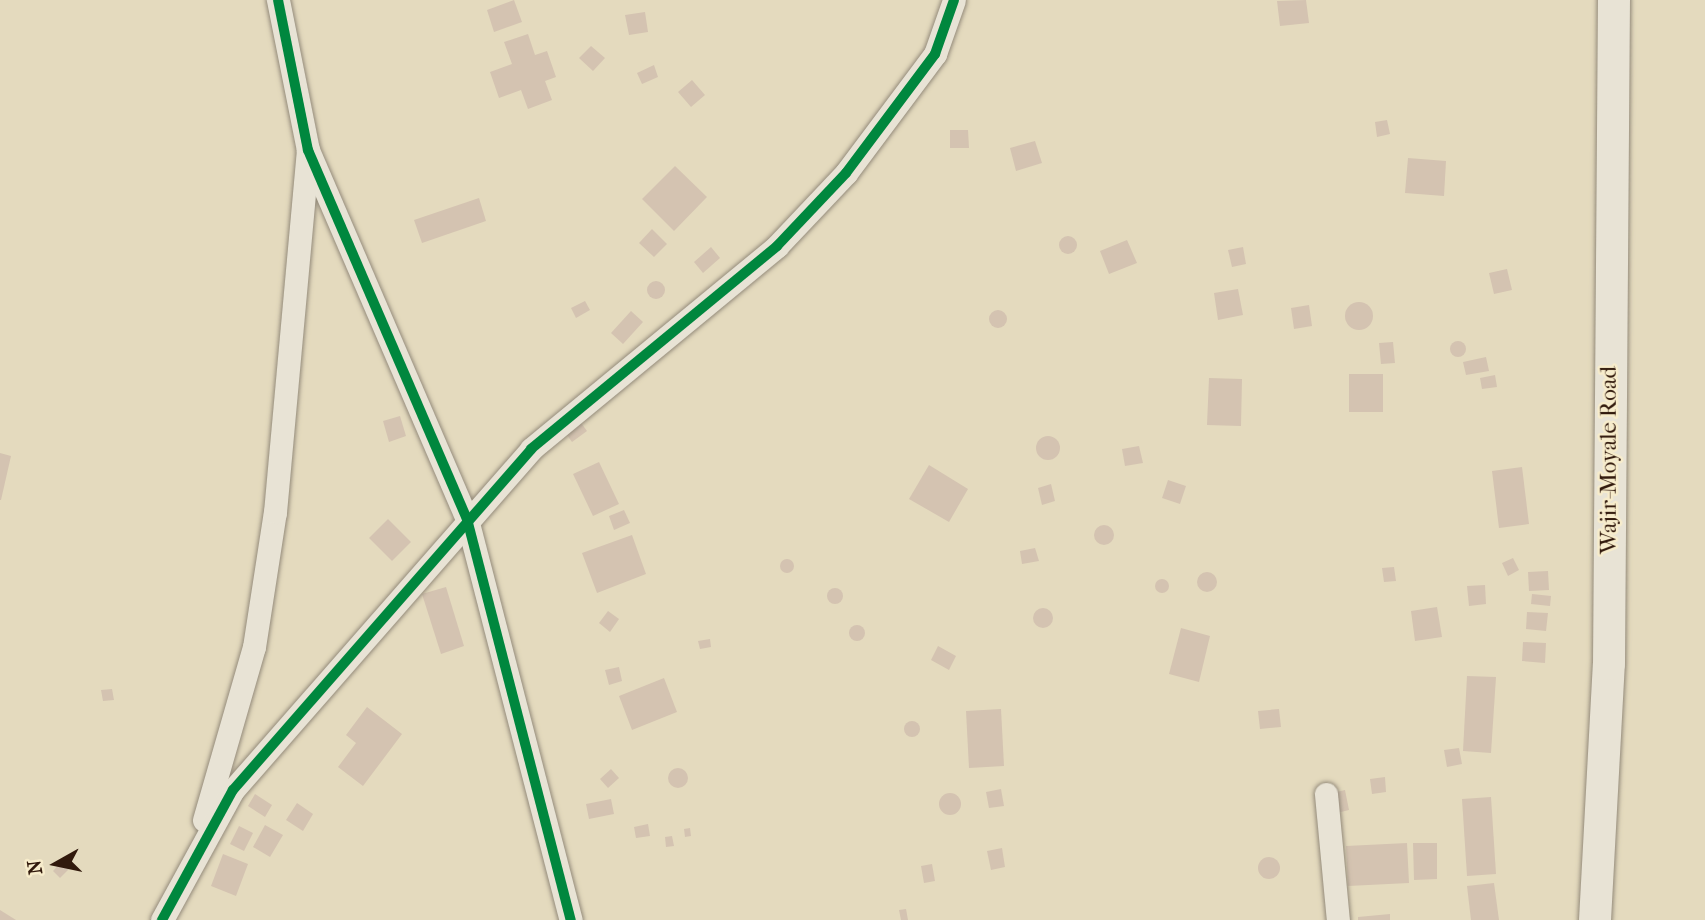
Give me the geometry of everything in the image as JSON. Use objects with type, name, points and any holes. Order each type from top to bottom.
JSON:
[{"type":"main road","name":"Wajir-Moyale Road","points":[[1594,920],[1609,664],[1614,0]]},
{"type":"street","points":[[278,0],[308,150],[467,519],[571,920]]},
{"type":"street","points":[[162,920],[233,790],[467,519],[531,449],[777,246],[886,127],[928,64],[954,0]]},
{"type":"street","points":[[189,867],[254,646],[275,512],[308,150]]},
{"type":"street","points":[[1326,794],[1338,920]]},
{"type":"building","points":[[514,0],[522,22],[494,32],[487,10]]},
{"type":"building","points":[[1306,0],[1309,23],[1280,26],[1277,1]]},
{"type":"building","points":[[645,12],[648,32],[629,35],[625,15]]},
{"type":"building","points":[[528,34],[535,55],[547,51],[556,77],[545,81],[552,100],[528,109],[521,90],[499,98],[490,72],[512,64],[504,42]]},
{"type":"building","points":[[591,46],[605,58],[593,71],[579,58]]},
{"type":"building","points":[[654,65],[658,77],[642,84],[637,73]]},
{"type":"building","points":[[692,80],[705,95],[691,107],[678,92]]},
{"type":"building","points":[[1387,120],[1390,134],[1377,137],[1375,122]]},
{"type":"building","points":[[950,130],[968,130],[969,148],[950,148]]},
{"type":"building","points":[[1035,141],[1042,163],[1016,171],[1010,148]]},
{"type":"building","points":[[1408,158],[1446,161],[1444,196],[1405,193]]},
{"type":"building","points":[[675,166],[707,197],[674,231],[642,199]]},
{"type":"building","points":[[479,198],[486,221],[422,243],[414,220]]},
{"type":"building","points":[[652,229],[667,244],[654,257],[639,243]]},
{"type":"building","points":[[1064,236],[1072,236],[1077,245],[1075,252],[1064,254],[1059,249],[1059,241]]},
{"type":"building","points":[[1127,240],[1137,263],[1109,274],[1100,251]]},
{"type":"building","points":[[711,247],[720,258],[703,273],[694,262]]},
{"type":"building","points":[[1243,247],[1246,264],[1232,267],[1228,250]]},
{"type":"building","points":[[1507,269],[1512,290],[1494,294],[1489,273]]},
{"type":"building","points":[[656,281],[662,284],[665,290],[662,296],[656,299],[650,296],[647,290],[650,284]]},
{"type":"building","points":[[1238,289],[1243,315],[1218,320],[1214,293]]},
{"type":"building","points":[[585,301],[590,310],[576,318],[571,308]]},
{"type":"building","points":[[1359,302],[1369,306],[1373,316],[1369,326],[1359,330],[1349,326],[1345,316],[1349,306]]},
{"type":"building","points":[[1309,305],[1312,326],[1294,329],[1291,308]]},
{"type":"building","points":[[998,310],[1004,313],[1007,319],[1004,325],[998,328],[992,325],[989,319],[992,313]]},
{"type":"building","points":[[631,311],[643,322],[623,344],[611,333]]},
{"type":"building","points":[[1455,341],[1461,341],[1466,349],[1464,355],[1455,357],[1450,352],[1450,346]]},
{"type":"building","points":[[1393,342],[1395,363],[1381,364],[1379,343]]},
{"type":"building","points":[[1486,357],[1489,371],[1466,375],[1463,362]]},
{"type":"building","points":[[1349,374],[1383,374],[1383,412],[1349,412]]},
{"type":"building","points":[[1495,375],[1497,387],[1482,389],[1480,378]]},
{"type":"building","points":[[1209,378],[1242,379],[1241,426],[1207,425]]},
{"type":"building","points":[[400,416],[406,436],[389,442],[383,421]]},
{"type":"building","points":[[579,420],[587,431],[572,442],[564,431]]},
{"type":"building","points":[[1048,436],[1056,440],[1060,448],[1056,456],[1048,460],[1040,456],[1036,448],[1040,440]]},
{"type":"building","points":[[1139,446],[1143,463],[1125,466],[1122,449]]},
{"type":"building","points":[[0,453],[11,456],[1,500],[0,500]]},
{"type":"building","points":[[599,462],[619,504],[593,516],[573,474]]},
{"type":"building","points":[[929,465],[968,489],[949,522],[909,499]]},
{"type":"building","points":[[1522,467],[1529,524],[1499,528],[1492,471]]},
{"type":"building","points":[[1168,480],[1186,486],[1180,504],[1162,498]]},
{"type":"building","points":[[1051,484],[1055,501],[1042,505],[1038,488]]},
{"type":"building","points":[[624,510],[630,523],[614,530],[609,516]]},
{"type":"building","points":[[388,519],[411,542],[392,561],[369,538]]},
{"type":"building","points":[[1104,525],[1111,528],[1114,535],[1111,542],[1104,545],[1097,542],[1094,535],[1097,528]]},
{"type":"building","points":[[632,535],[646,574],[597,593],[582,553]]},
{"type":"building","points":[[1035,548],[1039,561],[1022,564],[1020,551]]},
{"type":"building","points":[[1513,558],[1519,570],[1508,576],[1502,563]]},
{"type":"building","points":[[784,559],[790,559],[794,566],[790,573],[784,573],[780,569],[780,563]]},
{"type":"building","points":[[1394,567],[1396,581],[1384,582],[1382,568]]},
{"type":"building","points":[[1548,571],[1549,590],[1529,591],[1528,572]]},
{"type":"building","points":[[1207,572],[1214,575],[1217,582],[1214,589],[1207,592],[1200,589],[1197,582],[1200,575]]},
{"type":"building","points":[[1162,579],[1167,581],[1167,591],[1162,593],[1157,591],[1155,586],[1157,581]]},
{"type":"building","points":[[1485,585],[1486,604],[1469,606],[1467,586]]},
{"type":"building","points":[[446,587],[464,646],[441,654],[422,594]]},
{"type":"building","points":[[835,588],[843,596],[835,604],[827,596]]},
{"type":"building","points":[[1532,594],[1551,596],[1550,606],[1531,604]]},
{"type":"building","points":[[1437,607],[1442,637],[1415,641],[1411,611]]},
{"type":"building","points":[[1043,608],[1050,611],[1053,618],[1050,625],[1043,628],[1036,625],[1033,618],[1036,611]]},
{"type":"building","points":[[608,611],[619,619],[610,632],[599,623]]},
{"type":"building","points":[[1527,612],[1548,613],[1546,631],[1526,629]]},
{"type":"building","points":[[854,625],[860,625],[865,633],[863,639],[854,641],[849,636],[849,630]]},
{"type":"building","points":[[1181,628],[1210,636],[1199,682],[1169,674]]},
{"type":"building","points":[[710,639],[711,647],[700,649],[698,641]]},
{"type":"building","points":[[1523,642],[1546,643],[1545,663],[1522,661]]},
{"type":"building","points":[[938,646],[956,656],[949,670],[931,660]]},
{"type":"building","points":[[619,667],[622,681],[609,685],[605,670]]},
{"type":"building","points":[[1467,676],[1496,677],[1491,753],[1463,751]]},
{"type":"building","points":[[664,678],[677,712],[632,730],[619,696]]},
{"type":"building","points":[[112,689],[114,700],[103,701],[101,690]]},
{"type":"building","points":[[367,707],[402,734],[363,786],[338,767],[356,743],[346,735]]},
{"type":"building","points":[[1001,709],[1004,766],[969,768],[966,711]]},
{"type":"building","points":[[1279,709],[1281,727],[1260,729],[1258,711]]},
{"type":"building","points":[[909,721],[915,721],[920,729],[918,735],[909,737],[904,732],[904,726]]},
{"type":"building","points":[[1459,748],[1462,764],[1447,767],[1444,750]]},
{"type":"building","points":[[678,768],[685,771],[688,778],[685,785],[678,788],[671,785],[668,778],[671,771]]},
{"type":"building","points":[[611,769],[619,778],[608,788],[600,779]]},
{"type":"building","points":[[1385,777],[1386,792],[1372,794],[1370,779]]},
{"type":"building","points":[[1001,789],[1004,806],[989,808],[986,792]]},
{"type":"building","points":[[1345,790],[1349,810],[1337,813],[1332,793]]},
{"type":"building","points":[[950,793],[958,796],[961,804],[958,812],[950,815],[942,812],[939,804],[942,796]]},
{"type":"building","points":[[255,794],[272,805],[265,817],[248,806]]},
{"type":"building","points":[[1491,797],[1496,874],[1467,876],[1462,799]]},
{"type":"building","points":[[611,799],[614,814],[589,819],[586,804]]},
{"type":"building","points":[[297,803],[313,814],[303,831],[286,820]]},
{"type":"building","points":[[648,824],[650,836],[636,838],[634,827]]},
{"type":"building","points":[[265,825],[283,835],[270,857],[253,847]]},
{"type":"building","points":[[239,826],[253,833],[244,851],[230,844]]},
{"type":"building","points":[[690,828],[691,836],[685,837],[684,829]]},
{"type":"building","points":[[672,836],[674,846],[666,847],[665,837]]},
{"type":"building","points":[[1407,843],[1409,883],[1348,886],[1346,846]]},
{"type":"building","points":[[1413,843],[1437,843],[1437,879],[1414,880]]},
{"type":"building","points":[[1002,848],[1005,867],[991,870],[987,851]]},
{"type":"building","points":[[223,854],[248,864],[236,896],[211,886]]},
{"type":"building","points":[[1269,857],[1277,860],[1280,868],[1277,876],[1269,879],[1261,876],[1258,868],[1261,860]]},
{"type":"building","points":[[65,858],[72,866],[60,878],[53,871]]},
{"type":"building","points":[[932,864],[935,881],[924,883],[921,866]]},
{"type":"building","points":[[1494,883],[1499,920],[1471,920],[1467,886]]},
{"type":"building","points":[[906,909],[908,920],[901,920],[899,910]]},
{"type":"building","points":[[0,910],[16,920],[0,920]]},
{"type":"building","points":[[1390,914],[1390,920],[1358,920],[1358,917]]},
{"type":"cycle path","points":[[278,0],[308,150],[467,519],[571,920]]},
{"type":"cycle path","points":[[162,920],[233,790],[531,449],[777,246],[846,173],[935,54],[954,0]]}]
